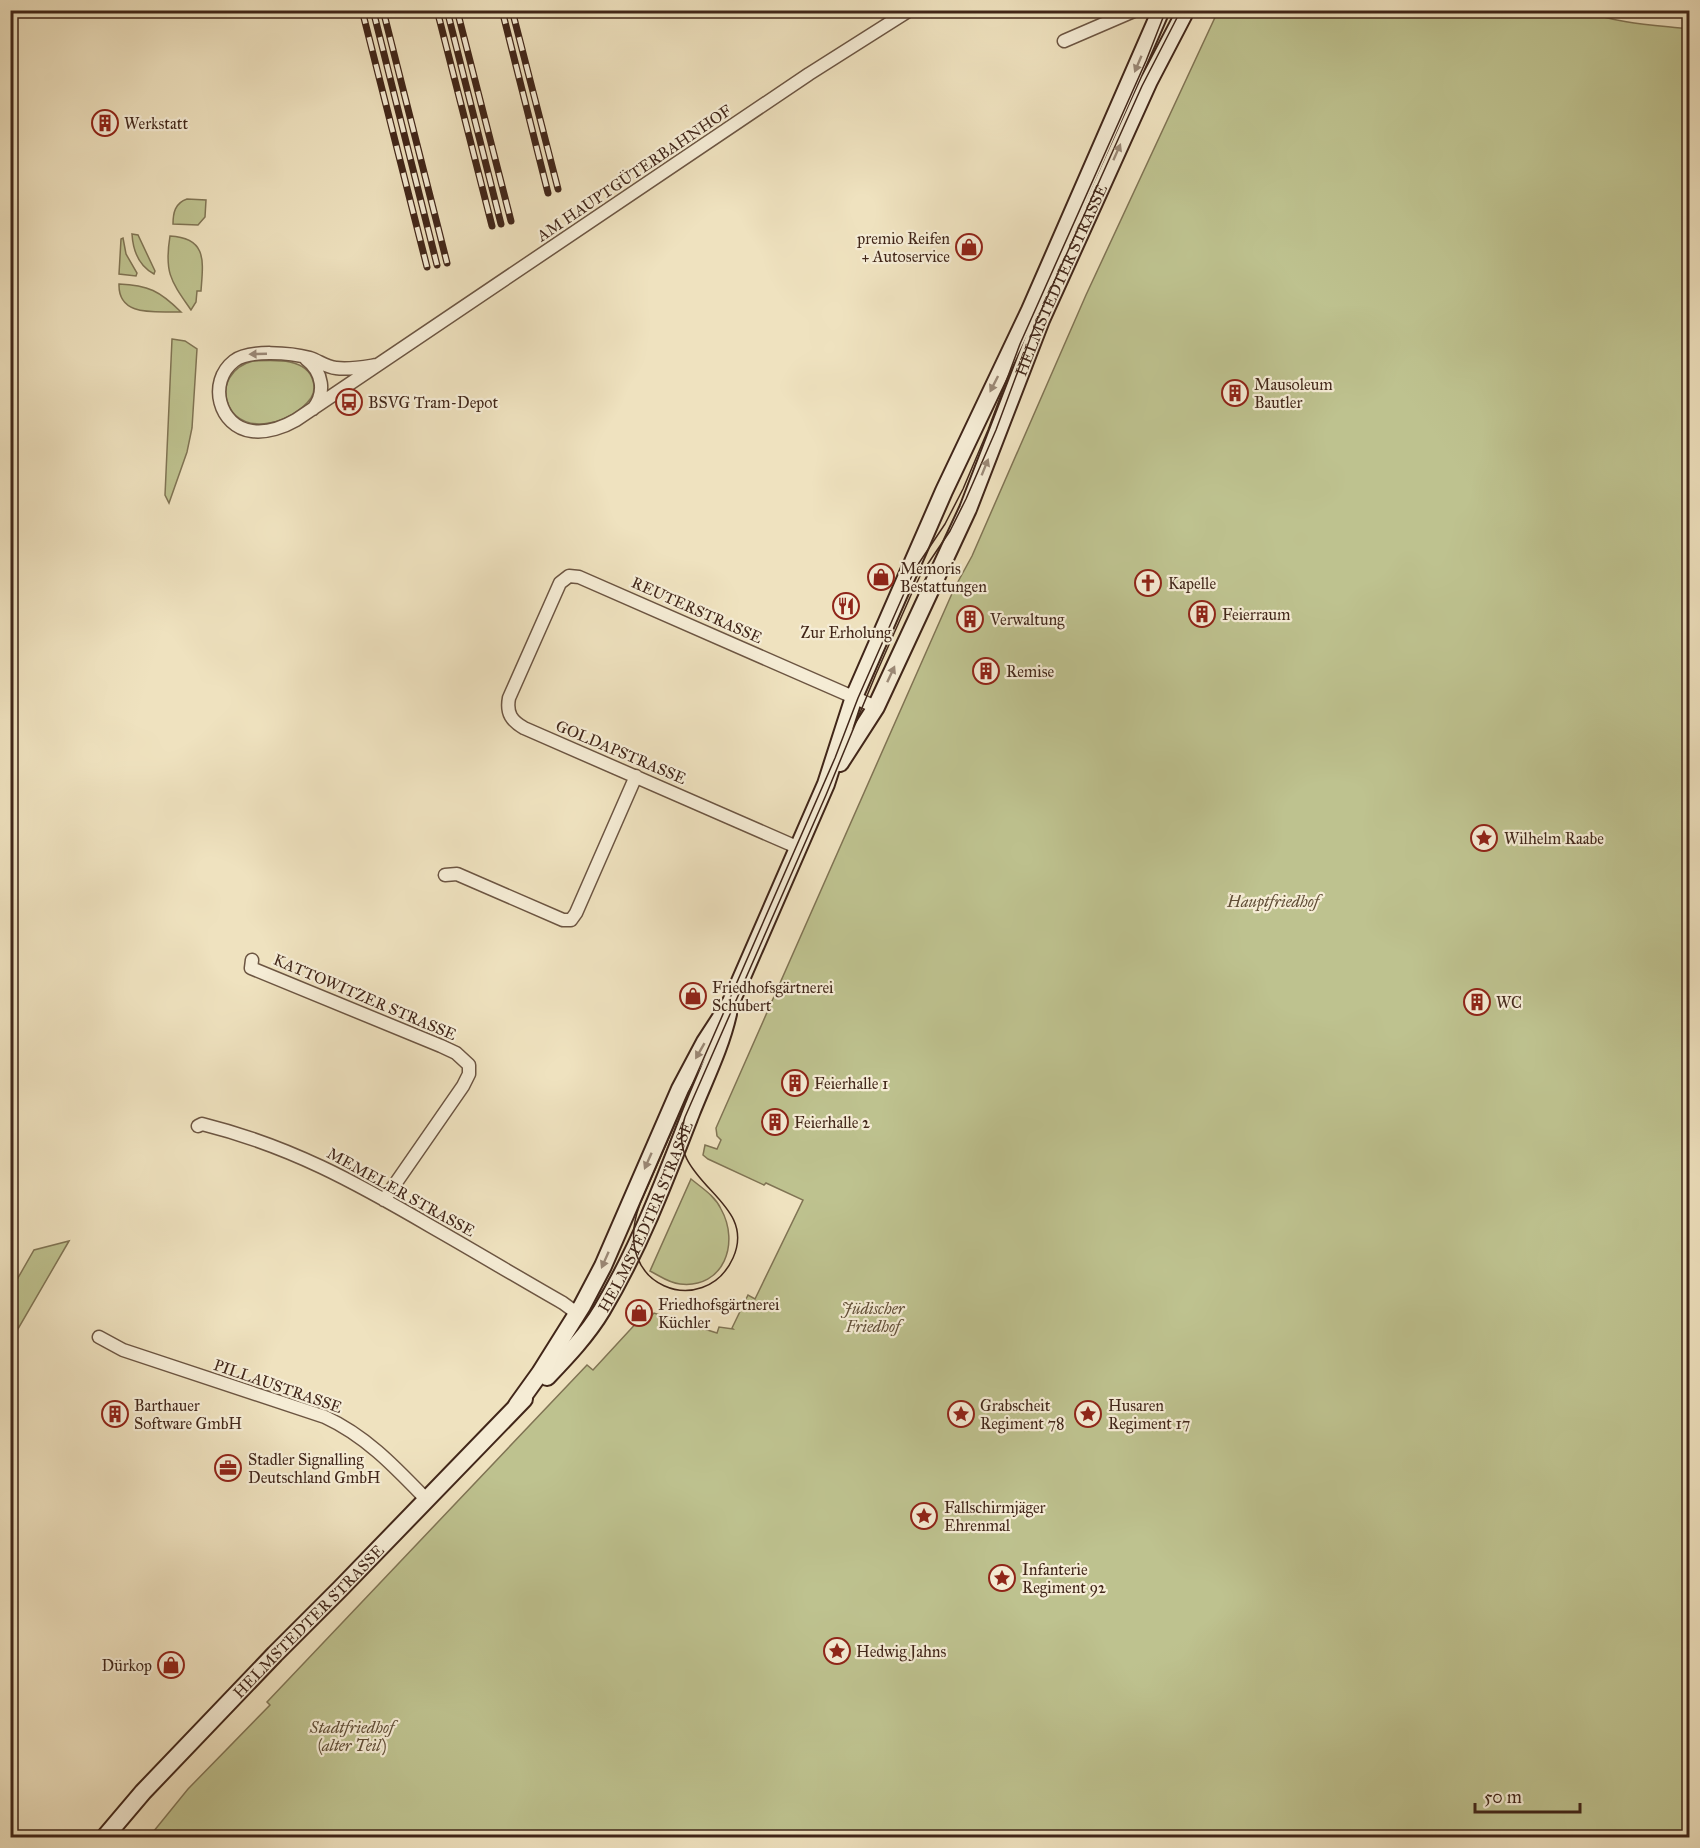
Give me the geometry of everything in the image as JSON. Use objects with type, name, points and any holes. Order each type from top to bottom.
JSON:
[{"type":"main road","name":"HELMSTEDTER STRASSE","points":[[517,1405],[580,1310],[603,1266],[680,1089],[705,1042],[731,1002],[826,784],[854,697],[987,398],[1021,332],[1161,10]]},
{"type":"main road","name":"HELMSTEDTER STRASSE","points":[[826,784],[876,707],[947,555],[984,470],[1041,320],[1149,81],[1186,10]]},
{"type":"main road","points":[[921,543],[947,555]]},
{"type":"main road","name":"HELMSTEDTER STRASSE","points":[[104,1838],[182,1751],[517,1405],[549,1375],[591,1326],[614,1288],[645,1227],[675,1158],[722,1040],[731,1002]]},
{"type":"main road","points":[[549,1375],[572,1341],[580,1310],[600,1292],[614,1288]]},
{"type":"street","name":"AM HAUPTGÜTERBAHNHOF","points":[[377,365],[338,369],[311,358],[255,354],[237,359],[228,367],[221,379],[220,403],[224,413],[233,423],[253,432],[284,426],[309,412],[809,74],[910,10]]},
{"type":"street","points":[[1064,40],[1136,10]]},
{"type":"street","points":[[298,356],[311,362],[321,380],[319,399],[309,412]]},
{"type":"street","name":"REUTERSTRASSE","points":[[536,638],[560,583],[569,576],[579,577],[876,707]]},
{"type":"street","name":"GOLDAPSTRASSE","points":[[536,638],[509,698],[509,714],[514,722],[799,848]]},
{"type":"street","points":[[445,875],[457,874],[563,920],[571,920],[636,776]]},
{"type":"street","name":"KATTOWITZER STRASSE","points":[[252,960],[251,968],[449,1049],[469,1065],[463,1086],[384,1200]]},
{"type":"street","name":"MEMELER STRASSE","points":[[198,1126],[202,1124],[226,1130],[306,1158],[580,1310]]},
{"type":"street","name":"PILLAUSTRASSE","points":[[99,1336],[123,1350],[325,1417],[344,1426],[376,1450],[426,1499]]},
{"type":"green space","name":"Hauptfriedhof","points":[[1218,11],[1585,11],[1624,21],[1689,29],[1689,1837],[149,1837],[188,1789],[270,1705],[267,1702],[587,1365],[593,1370],[640,1319],[645,1323],[654,1313],[717,1333],[719,1327],[733,1329],[748,1295],[755,1299],[803,1200],[708,1159],[703,1155],[705,1145],[717,1149],[721,1140],[717,1136],[716,1128],[1086,295]]},
{"type":"green space","points":[[187,199],[206,200],[205,217],[198,225],[173,224],[175,209]]},
{"type":"green space","points":[[132,234],[138,235],[155,271],[154,274],[144,267],[138,257]]},
{"type":"green space","points":[[170,236],[191,241],[201,253],[201,291],[197,291],[196,302],[191,310],[171,276],[168,259]]},
{"type":"green space","points":[[123,238],[126,254],[137,273],[136,276],[119,274],[121,239]]},
{"type":"green space","points":[[119,284],[153,290],[181,312],[151,312],[132,308],[120,295]]},
{"type":"green space","points":[[172,339],[185,341],[197,349],[192,428],[187,452],[169,503],[165,495]]},
{"type":"green space","points":[[253,361],[288,362],[304,368],[310,373],[314,383],[311,398],[303,407],[282,420],[257,424],[246,422],[236,416],[226,398],[227,384],[239,367]]},
{"type":"green space","points":[[691,1179],[712,1196],[721,1209],[729,1236],[728,1249],[724,1261],[708,1279],[695,1284],[680,1284],[668,1281],[650,1271]]},
{"type":"green space","points":[[69,1241],[11,1341],[11,1290],[34,1250]]},
{"type":"tram line","points":[[1166,10],[1146,61],[1020,344],[963,489],[945,524],[915,569],[640,1204],[634,1233],[637,1257],[648,1274],[664,1286],[683,1290],[702,1288],[720,1277],[733,1258],[738,1237],[734,1220],[724,1204],[697,1175],[687,1158],[682,1140],[685,1117],[911,595],[921,574],[950,531],[966,499],[996,430],[1037,320],[1142,86],[1181,10]]},
{"type":"railway","points":[[362,10],[427,267]]},
{"type":"railway","points":[[373,10],[437,265]]},
{"type":"railway","points":[[383,10],[447,263]]},
{"type":"railway","points":[[437,10],[492,226]]},
{"type":"railway","points":[[447,10],[501,224]]},
{"type":"railway","points":[[457,10],[511,221]]},
{"type":"railway","points":[[502,10],[548,193]]},
{"type":"railway","points":[[512,10],[558,189]]},
{"type":"place","name":"Werkstatt","points":[[105,123]]},
{"type":"place","name":"premio Reifen + Autoservice","points":[[969,247]]},
{"type":"place","name":"Mausoleum Bautler","points":[[1235,393]]},
{"type":"place","name":"BSVG Tram-Depot","points":[[349,402]]},
{"type":"place","name":"Memoris Bestattungen","points":[[881,577]]},
{"type":"place","name":"Kapelle","points":[[1148,583]]},
{"type":"place","name":"Zur Erholung","points":[[846,606]]},
{"type":"place","name":"Feierraum","points":[[1202,614]]},
{"type":"place","name":"Verwaltung","points":[[970,619]]},
{"type":"place","name":"Remise","points":[[986,671]]},
{"type":"place","name":"Wilhelm Raabe","points":[[1484,838]]},
{"type":"place","name":"Friedhofsgärtnerei Schubert","points":[[693,996]]},
{"type":"place","name":"WC","points":[[1477,1002]]},
{"type":"place","name":"Feierhalle 1","points":[[795,1083]]},
{"type":"place","name":"Feierhalle 2","points":[[775,1122]]},
{"type":"place","name":"Friedhofsgärtnerei Küchler","points":[[639,1313]]},
{"type":"place","name":"Barthauer Software GmbH","points":[[115,1414]]},
{"type":"place","name":"Grabscheit Regiment 78","points":[[961,1414]]},
{"type":"place","name":"Husaren Regiment 17","points":[[1088,1414]]},
{"type":"place","name":"Stadler Signalling Deutschland GmbH","points":[[228,1468]]},
{"type":"place","name":"Fallschirmjäger Ehrenmal","points":[[924,1516]]},
{"type":"place","name":"Infanterie Regiment 92","points":[[1002,1578]]},
{"type":"place","name":"Hedwig Jahns","points":[[837,1651]]},
{"type":"place","name":"Dürkop","points":[[171,1665]]},
{"type":"park label","name":"Jüdischer Friedhof","points":[[873,1317]]},
{"type":"park label","name":"Stadtfriedhof (alter Teil)","points":[[352,1736]]}]
